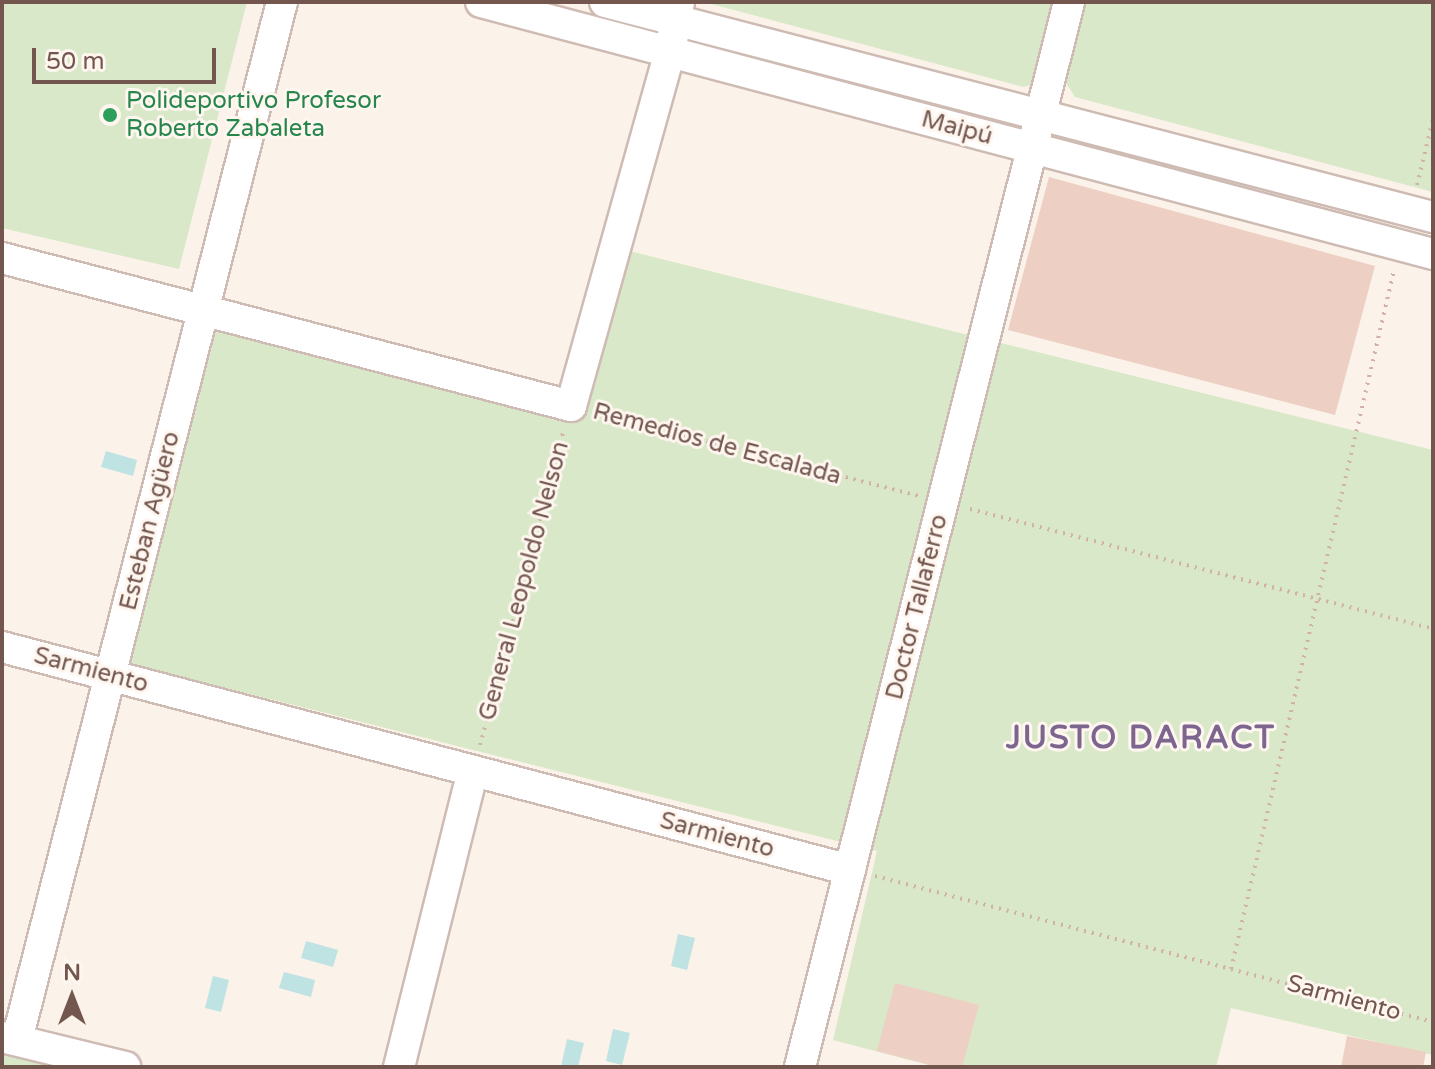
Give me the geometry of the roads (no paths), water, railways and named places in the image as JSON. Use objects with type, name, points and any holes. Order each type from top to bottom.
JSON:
[{"type":"street","name":"Esteban Agüero","points":[[9,1038],[111,676],[282,2]]},
{"type":"street","name":"Maipú","points":[[481,2],[1433,254]]},
{"type":"street","name":"Maipú","points":[[605,2],[676,11],[1042,114],[1422,214]]},
{"type":"street","points":[[1042,114],[1069,2]]},
{"type":"street","points":[[670,52],[676,11]]},
{"type":"street","name":"Remedios de Escalada","points":[[2,258],[571,406],[670,52]]},
{"type":"street","name":"Doctor Tallaferro","points":[[800,1067],[1042,114]]},
{"type":"street","points":[[1400,245],[1422,214]]},
{"type":"street","name":"Sarmiento","points":[[2,647],[850,870]]},
{"type":"street","points":[[399,1067],[473,771]]},
{"type":"street","points":[[9,1038],[125,1067]]},
{"type":"water","points":[[106,451],[137,460],[133,476],[101,467]]},
{"type":"water","points":[[678,934],[695,938],[687,970],[671,966]]},
{"type":"water","points":[[306,941],[338,950],[333,967],[301,958]]},
{"type":"water","points":[[284,972],[315,980],[311,997],[279,988]]},
{"type":"water","points":[[213,976],[229,980],[221,1012],[205,1008]]},
{"type":"water","points":[[613,1029],[630,1033],[622,1065],[606,1061]]},
{"type":"water","points":[[567,1039],[584,1043],[578,1067],[561,1067]]},
{"type":"place","name":"Polideportivo Profesor Roberto Zabaleta","points":[[110,115]]},
{"type":"district","name":"JUSTO DARACT","points":[[1141,738]]}]
